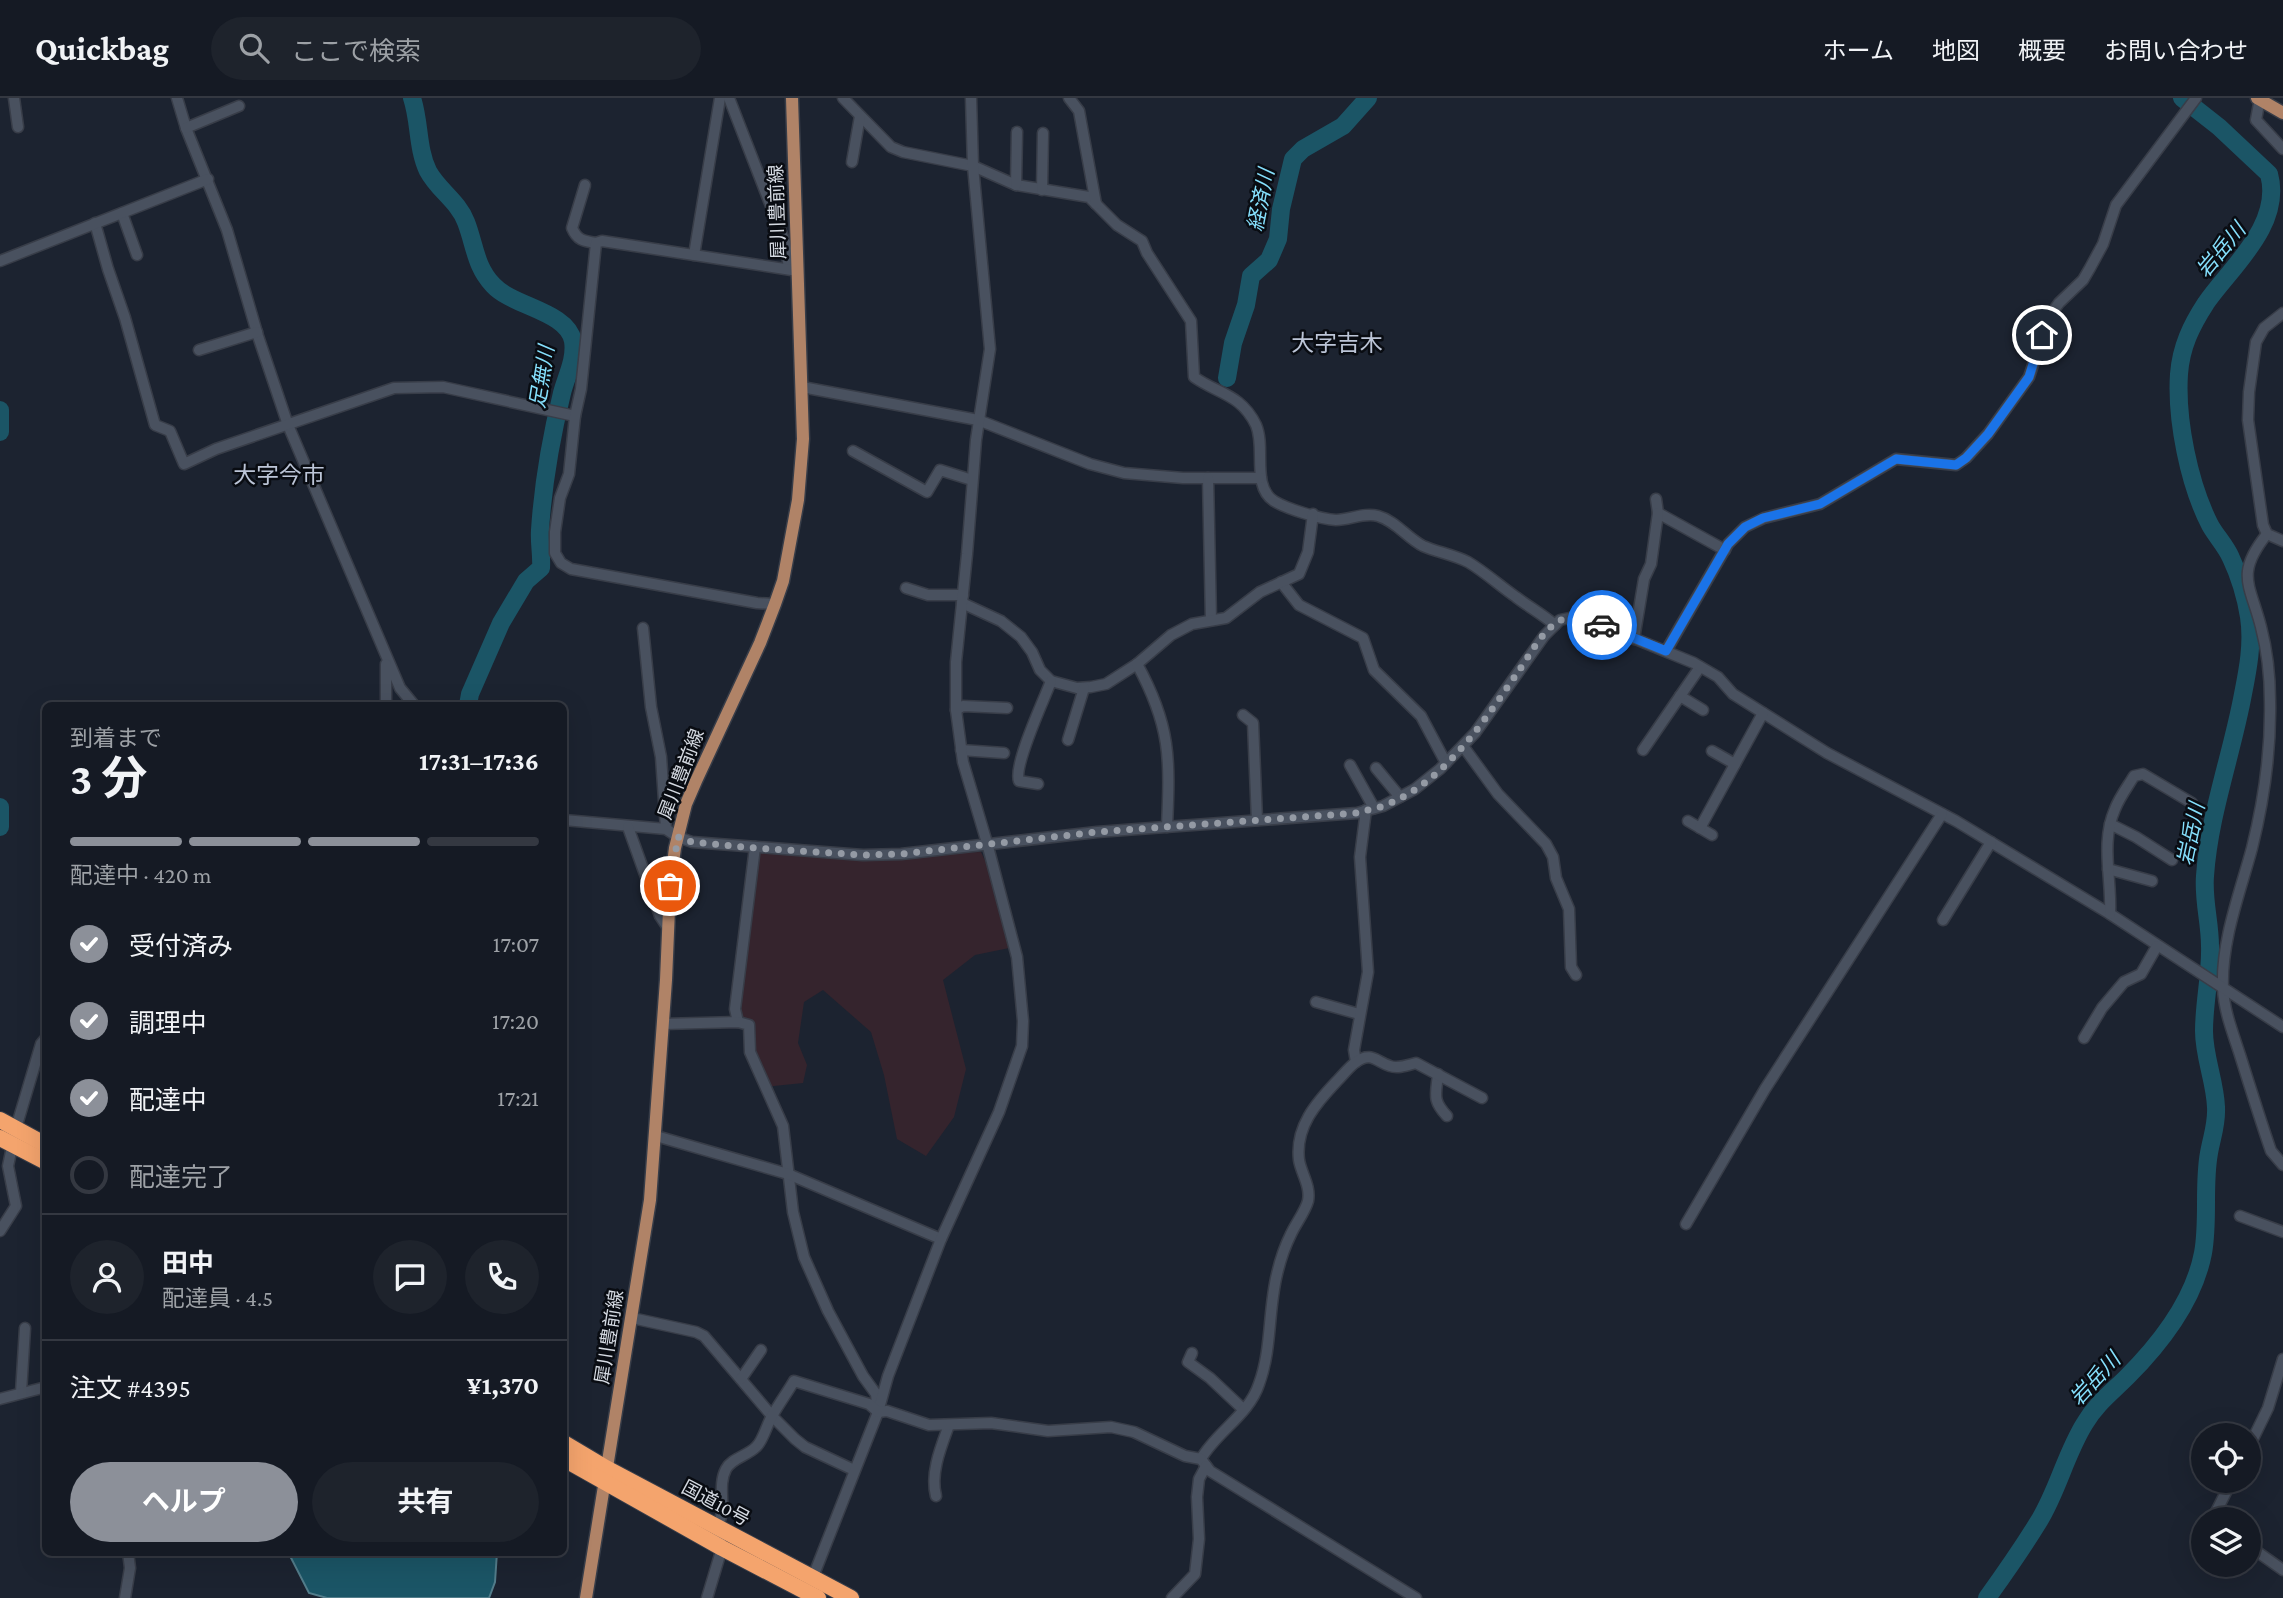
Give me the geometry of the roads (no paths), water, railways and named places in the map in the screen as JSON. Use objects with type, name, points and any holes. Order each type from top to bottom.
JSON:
[{"type":"highway","points":[[0,1120],[9,1137],[42,1158]]},
{"type":"highway","points":[[9,1137],[42,1144]]},
{"type":"highway","name":"国道10号","points":[[567,1445],[605,1476],[722,1548],[812,1592],[851,1598]]},
{"type":"highway","name":"国道10号","points":[[567,1459],[716,1527],[812,1592]]},
{"type":"main road","name":"犀川豊前線","points":[[586,1598],[650,1200],[670,886],[678,837],[695,781],[756,653],[775,604],[783,580],[798,499],[803,439],[794,269],[792,98]]},
{"type":"main road","points":[[2259,99],[2283,113]]},
{"type":"street","points":[[14,98],[18,127]]},
{"type":"street","points":[[177,98],[186,128],[228,230],[257,332],[288,425],[400,688],[412,702]]},
{"type":"street","points":[[694,255],[720,98]]},
{"type":"street","points":[[585,185],[572,228],[582,241],[602,241],[794,269],[729,98]]},
{"type":"street","points":[[843,98],[891,147],[973,166],[1016,185],[1088,197],[1116,225],[1142,241],[1191,321],[1194,377],[1228,394],[1244,408],[1256,426],[1260,443],[1261,482],[1272,499],[1292,509],[1335,520],[1363,515],[1379,516],[1399,527],[1421,545],[1467,562],[1523,603],[1542,613],[1555,625]]},
{"type":"street","points":[[812,1592],[854,1470],[878,1412],[888,1376],[941,1239],[999,1112],[1022,1046],[1023,1021],[1017,957],[963,762],[956,710],[956,662],[972,480],[978,420],[990,349],[973,166],[971,98]]},
{"type":"street","points":[[1069,98],[1079,111],[1096,204]]},
{"type":"street","points":[[1666,651],[1725,550],[1745,527],[1763,518],[1820,504],[1896,459],[1956,465],[1966,458],[1988,434],[2029,377],[2049,317],[2059,303],[2083,280],[2103,244],[2116,205],[2196,98]]},
{"type":"street","points":[[2259,99],[2256,120],[2283,149]]},
{"type":"street","points":[[186,128],[239,106]]},
{"type":"street","points":[[852,162],[860,116]]},
{"type":"street","points":[[1016,185],[1017,132]]},
{"type":"street","points":[[1042,190],[1043,133]]},
{"type":"street","points":[[0,261],[208,178]]},
{"type":"street","points":[[122,213],[136,255]]},
{"type":"street","points":[[95,223],[155,425],[170,430],[184,464],[216,449],[394,388],[443,387],[575,416]]},
{"type":"street","points":[[596,243],[581,389],[575,416],[569,474],[560,498],[554,549],[561,563],[577,571],[775,604]]},
{"type":"street","points":[[2283,313],[2264,328],[2256,342],[2249,392],[2248,420],[2260,506],[2267,534],[2250,558],[2248,580],[2248,592],[2261,627],[2269,688],[2267,762],[2256,832],[2226,947],[2223,988],[2229,1021],[2271,1151],[2283,1165]]},
{"type":"street","points":[[198,351],[257,332]]},
{"type":"street","points":[[802,387],[978,420],[1090,464],[1124,473],[1261,478]]},
{"type":"street","points":[[853,451],[927,492],[940,470],[972,480]]},
{"type":"street","points":[[1208,478],[1211,620]]},
{"type":"street","points":[[1634,639],[1644,579],[1651,564],[1658,513],[1656,499]]},
{"type":"street","points":[[1658,513],[1725,550]]},
{"type":"street","points":[[906,588],[928,595],[962,599],[1001,621],[1021,638],[1032,652],[1040,670],[1051,681],[1077,688],[1106,684],[1137,664],[1171,635],[1192,624],[1226,618],[1260,592],[1299,574],[1304,565],[1313,514]]},
{"type":"street","points":[[2267,534],[2283,541]]},
{"type":"street","points":[[1282,582],[1299,605],[1363,638],[1374,670],[1420,716],[1446,764]]},
{"type":"street","points":[[567,820],[666,829],[692,842],[863,855],[901,854],[987,843],[1370,809],[1415,789],[1446,764],[1475,733],[1544,636],[1560,620],[1574,617],[1666,651],[1718,677],[1732,694],[1827,753],[1991,842],[2110,914],[2283,1027]]},
{"type":"street","points":[[643,628],[651,706],[661,757],[666,829]]},
{"type":"street","points":[[386,702],[387,658]]},
{"type":"street","points":[[1137,664],[1156,703],[1164,728],[1169,769],[1167,827]]},
{"type":"street","points":[[1643,750],[1700,667]]},
{"type":"street","points":[[1038,784],[1019,781],[1017,775],[1051,681]]},
{"type":"street","points":[[1068,740],[1084,688]]},
{"type":"street","points":[[1680,696],[1703,710]]},
{"type":"street","points":[[956,710],[963,706],[1007,708]]},
{"type":"street","points":[[1700,828],[1763,713]]},
{"type":"street","points":[[1243,715],[1253,723],[1257,820]]},
{"type":"street","points":[[1463,746],[1498,794],[1546,844],[1553,857],[1556,877],[1569,909],[1570,967],[1576,975]]},
{"type":"street","points":[[961,750],[1004,753]]},
{"type":"street","points":[[1712,751],[1735,764]]},
{"type":"street","points":[[1350,765],[1370,809],[1360,857],[1368,972],[1354,1050],[1356,1062]]},
{"type":"street","points":[[1376,768],[1400,797]]},
{"type":"street","points":[[2110,914],[2108,834],[2115,809],[2134,776],[2143,774],[2192,803]]},
{"type":"street","points":[[1686,1224],[1765,1089],[1942,814]]},
{"type":"street","points":[[1688,821],[1712,835]]},
{"type":"street","points":[[2110,824],[2172,860]]},
{"type":"street","points":[[628,827],[660,916],[668,928]]},
{"type":"street","points":[[1943,920],[1991,842]]},
{"type":"street","points":[[738,1023],[735,1009],[755,848]]},
{"type":"street","points":[[2108,869],[2152,881]]},
{"type":"street","points":[[2084,1038],[2102,1008],[2124,982],[2141,974],[2157,946]]},
{"type":"street","points":[[1316,1002],[1359,1014]]},
{"type":"street","points":[[663,1024],[749,1025],[750,1052],[783,1126],[793,1212],[804,1257],[828,1311],[863,1376],[876,1394],[878,1412]]},
{"type":"street","points":[[0,1231],[16,1206],[8,1166],[9,1137],[42,1043]]},
{"type":"street","points":[[1172,1598],[1195,1574],[1199,1539],[1197,1497],[1209,1445],[1243,1409],[1258,1388],[1264,1370],[1277,1272],[1289,1236],[1309,1198],[1307,1182],[1299,1162],[1298,1143],[1312,1109],[1356,1062],[1370,1058],[1380,1059],[1389,1066],[1416,1063],[1482,1098]]},
{"type":"street","points":[[1438,1074],[1435,1100],[1447,1116]]},
{"type":"street","points":[[656,1136],[788,1174],[941,1239]]},
{"type":"street","points":[[2240,1216],[2283,1232]]},
{"type":"street","points":[[632,1318],[704,1336],[772,1416],[806,1447],[854,1470]]},
{"type":"street","points":[[21,1394],[25,1328]]},
{"type":"street","points":[[741,1379],[761,1350]]},
{"type":"street","points":[[1192,1353],[1188,1362],[1210,1378],[1243,1409]]},
{"type":"street","points":[[2261,1423],[2283,1359]]},
{"type":"street","points":[[707,1598],[722,1548],[716,1527],[721,1521],[721,1486],[728,1465],[757,1447],[794,1381],[869,1404],[878,1412],[887,1411],[929,1425],[991,1423],[1048,1431],[1111,1427],[1134,1432],[1203,1463],[1233,1486],[1416,1598]]},
{"type":"street","points":[[0,1399],[42,1388]]},
{"type":"street","points":[[936,1496],[933,1488],[938,1454],[949,1425]]},
{"type":"street","points":[[2261,1554],[2283,1570]]},
{"type":"street","points":[[125,1598],[130,1568],[128,1556]]},
{"type":"water","points":[[290,1556],[497,1556],[495,1582],[489,1598],[327,1598],[309,1593]]},
{"type":"waterway","name":"足無川","points":[[412,98],[428,171],[462,215],[487,278],[513,299],[561,323],[569,331],[574,348],[558,410],[545,478],[540,530],[541,568],[526,581],[501,623],[469,702]]},
{"type":"waterway","name":"経済川","points":[[1227,378],[1233,343],[1246,305],[1251,276],[1269,260],[1278,239],[1281,209],[1293,159],[1303,149],[1343,126],[1368,98]]},
{"type":"waterway","name":"岩岳川","points":[[1987,1598],[2039,1521],[2089,1416],[2163,1336],[2184,1304],[2199,1270],[2205,1241],[2207,1165],[2216,1113],[2204,1031],[2210,957],[2205,876],[2211,830],[2245,685],[2250,627],[2237,572],[2210,525],[2190,471],[2182,431],[2179,374],[2184,346],[2191,328],[2206,303],[2262,228],[2271,193],[2269,174],[2219,127],[2182,98]]},
{"type":"waterway","points":[[0,410],[0,432]]},
{"type":"waterway","points":[[0,807],[0,827]]},
{"type":"district","name":"大字吉木","points":[[1337,343]]},
{"type":"district","name":"大字今市","points":[[279,475]]}]
